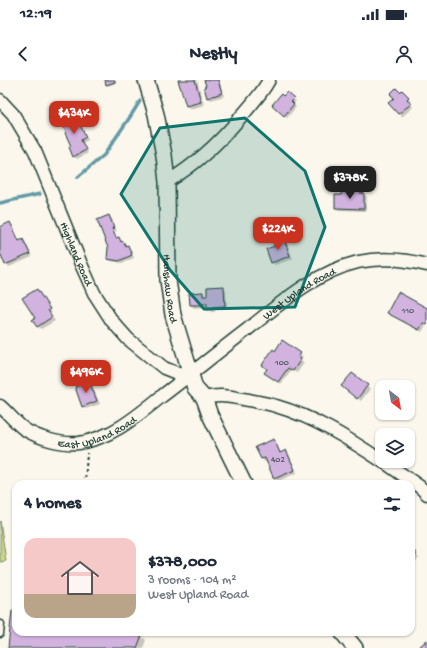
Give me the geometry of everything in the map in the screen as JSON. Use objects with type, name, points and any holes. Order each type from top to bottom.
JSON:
[{"type":"street","name":"Hanshaw Road","points":[[146,80],[156,114],[167,182],[169,291],[173,315],[195,388],[204,398],[242,480]]},
{"type":"street","points":[[167,182],[203,156],[221,140],[261,95],[269,80]]},
{"type":"street","name":"Highland Road","points":[[0,100],[13,114],[35,151],[81,264],[94,292],[112,320],[128,338],[164,368],[179,374],[190,375]]},
{"type":"street","name":"West Upland Road","points":[[190,375],[278,305],[306,285],[331,272],[352,264],[373,260],[402,260],[427,265]]},
{"type":"street","name":"East Upland Road","points":[[0,406],[23,428],[34,434],[54,441],[78,443],[96,439],[129,422],[190,375]]},
{"type":"street","points":[[204,398],[217,395],[228,396],[276,406],[316,422],[375,456]]},
{"type":"street","points":[[393,468],[412,480]]},
{"type":"street","points":[[415,482],[425,488]]},
{"type":"street","points":[[345,636],[355,648]]},
{"type":"lane","points":[[0,624],[2,624],[0,634]]},
{"type":"path","points":[[85,480],[87,453]]},
{"type":"highlighted area","points":[[245,118],[305,171],[325,227],[295,307],[204,309],[170,270],[121,194],[160,128]]},
{"type":"green space","points":[[0,521],[6,561],[0,562]]},
{"type":"building","points":[[105,80],[115,80],[115,82],[106,85]]},
{"type":"building","points":[[178,80],[195,80],[201,102],[186,106]]},
{"type":"building","points":[[204,80],[218,80],[222,93],[207,98]]},
{"type":"building","points":[[396,88],[400,92],[402,90],[409,97],[407,99],[411,104],[398,114],[388,103],[394,98],[390,94]]},
{"type":"building","points":[[287,92],[294,98],[291,101],[294,104],[284,116],[272,105],[281,94],[283,96]]},
{"type":"building","points":[[75,114],[86,137],[81,140],[86,150],[73,157],[69,147],[71,146],[61,121]]},
{"type":"building","points":[[326,172],[334,172],[333,184],[326,184]]},
{"type":"building","points":[[342,189],[360,189],[360,193],[364,193],[364,209],[335,208],[335,195],[341,195]]},
{"type":"building","points":[[109,215],[116,238],[119,237],[121,242],[123,241],[126,246],[128,245],[132,255],[119,261],[107,259],[108,248],[97,220]]},
{"type":"building","points":[[10,222],[19,241],[23,239],[30,254],[5,265],[0,255],[0,227]]},
{"type":"building","points":[[284,239],[290,256],[271,263],[266,249],[275,246],[274,242]]},
{"type":"building","points":[[224,286],[225,306],[213,307],[213,309],[207,310],[207,303],[203,303],[203,305],[190,305],[189,293],[203,292],[203,296],[207,296],[207,287]]},
{"type":"building","points":[[37,289],[50,309],[48,310],[52,317],[37,327],[32,320],[35,318],[22,298]]},
{"type":"building","points":[[398,292],[427,308],[427,325],[423,323],[419,330],[387,313]]},
{"type":"building","points":[[282,340],[301,353],[298,357],[301,359],[293,371],[288,368],[278,382],[264,373],[267,369],[262,365],[273,349],[275,351]]},
{"type":"building","points":[[352,373],[368,385],[357,399],[341,386]]},
{"type":"building","points":[[89,381],[97,401],[82,407],[75,387]]},
{"type":"building","points":[[274,439],[280,453],[286,450],[295,470],[274,479],[265,458],[261,459],[255,447]]},
{"type":"building","points":[[12,610],[12,636],[142,636],[137,648],[8,648]]},
{"type":"building","points":[[427,640],[427,648],[419,647]]},
{"type":"waterway","points":[[78,177],[104,155],[140,101]]},
{"type":"waterway","points":[[0,203],[40,194]]}]
